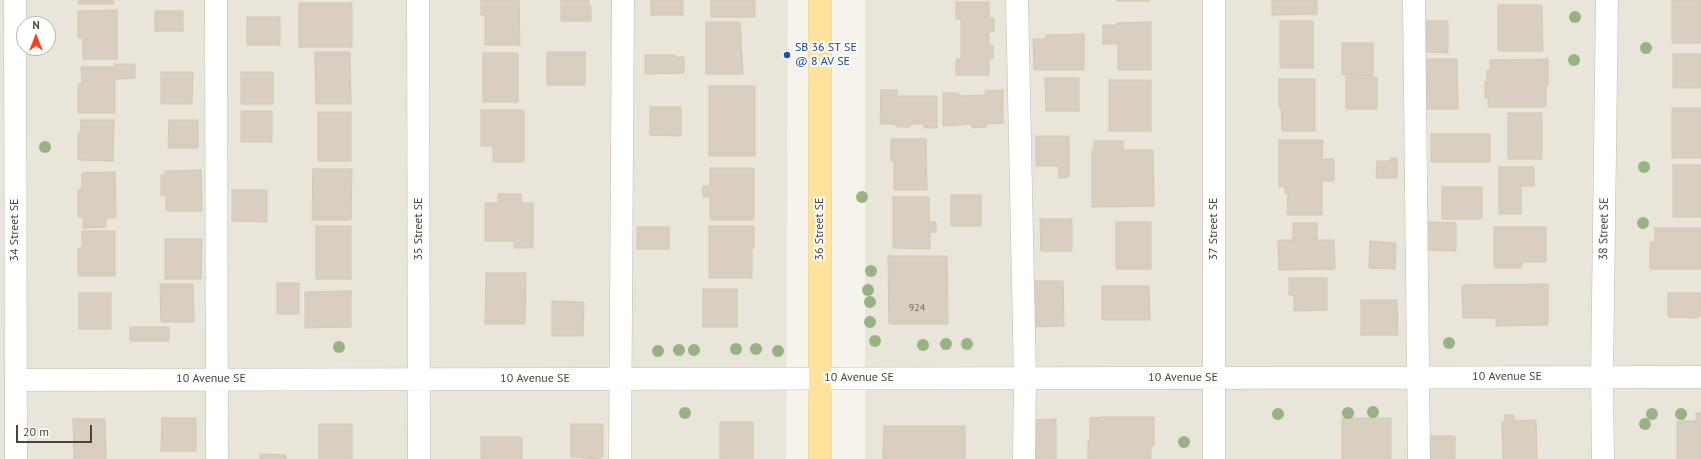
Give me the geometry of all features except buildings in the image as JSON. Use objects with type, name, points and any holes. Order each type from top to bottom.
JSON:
[{"type":"main road","name":"36 Street SE","points":[[820,0],[820,459]]},
{"type":"street","name":"34 Street SE","points":[[15,0],[16,459]]},
{"type":"street","points":[[216,0],[217,459]]},
{"type":"street","name":"35 Street SE","points":[[418,0],[419,459]]},
{"type":"street","points":[[620,459],[623,0]]},
{"type":"street","points":[[1017,0],[1025,378],[1024,459]]},
{"type":"street","name":"37 Street SE","points":[[1214,0],[1214,459]]},
{"type":"street","points":[[1414,0],[1419,459]]},
{"type":"street","name":"38 Street SE","points":[[1603,459],[1602,377],[1607,0]]},
{"type":"street","name":"10 Avenue SE","points":[[16,380],[1701,377]]},
{"type":"shaded area","points":[[0,0],[788,0],[786,459],[0,459]]},
{"type":"shaded area","points":[[865,0],[1701,0],[1701,459],[865,459]]},
{"type":"place","name":"SB 36 ST SE @ 8 AV SE","points":[[787,55]]}]
